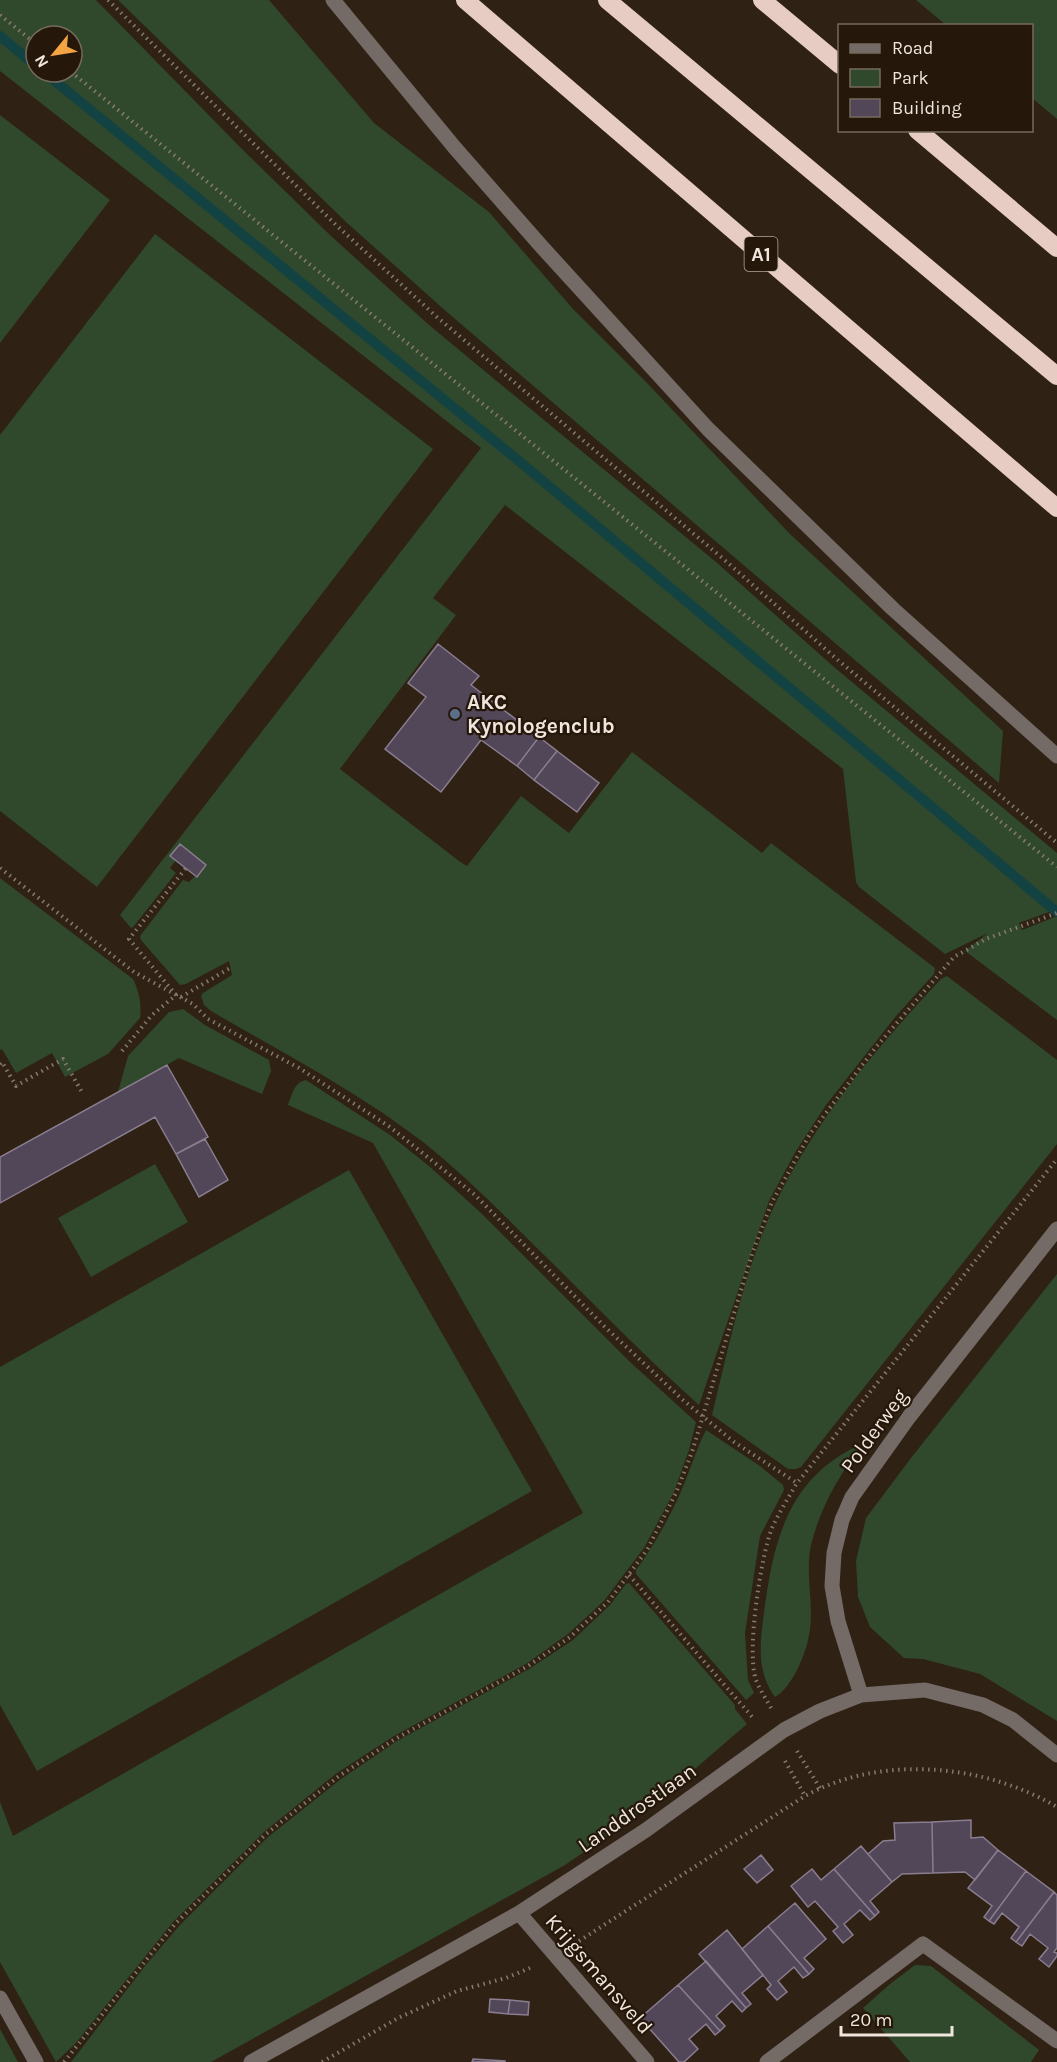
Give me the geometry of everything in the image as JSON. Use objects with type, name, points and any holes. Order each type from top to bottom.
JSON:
[{"type":"highway","name":"A1","points":[[465,0],[1057,508]]},
{"type":"highway","points":[[607,0],[1057,376]]},
{"type":"highway","points":[[762,0],[838,63]]},
{"type":"highway","points":[[919,132],[1057,248]]},
{"type":"street","points":[[333,0],[455,148],[708,429],[893,609],[1057,756]]},
{"type":"street","name":"Polderweg","points":[[861,1695],[838,1621],[832,1586],[834,1553],[845,1512],[852,1497],[909,1417],[1057,1229]]},
{"type":"street","name":"Landdrostlaan","points":[[251,2062],[519,1913],[646,1830],[784,1730],[820,1711],[861,1695],[925,1690],[982,1705],[1013,1720],[1057,1755]]},
{"type":"street","name":"Krijgsmansveld","points":[[519,1913],[647,2062]]},
{"type":"street","points":[[766,2062],[923,1944],[1057,2041]]},
{"type":"street","points":[[0,1998],[36,2062]]},
{"type":"path","points":[[108,0],[304,194],[438,318],[711,549],[839,661],[1057,843]]},
{"type":"path","points":[[0,15],[24,34]]},
{"type":"path","points":[[84,82],[1057,867]]},
{"type":"path","points":[[0,868],[134,972],[193,1004],[208,1019],[299,1068],[390,1126],[475,1195],[612,1333],[702,1417],[734,1442],[797,1484]]},
{"type":"path","points":[[178,996],[129,939],[186,868]]},
{"type":"path","points":[[64,2062],[175,1924],[266,1834],[339,1776],[396,1738],[528,1666],[570,1637],[608,1602],[646,1550],[676,1493],[752,1254],[772,1202],[810,1134],[876,1047],[954,957],[986,939],[1057,912]]},
{"type":"path","points":[[122,1051],[152,1015],[178,996],[230,968]]},
{"type":"path","points":[[0,1064],[2,1062],[16,1086],[63,1059],[83,1094]]},
{"type":"path","points":[[629,1575],[772,1739],[805,1796]]},
{"type":"path","points":[[322,2062],[398,2018],[457,1991],[506,1978],[556,1956],[820,1788],[874,1773],[943,1770],[975,1774],[1006,1783],[1039,1797],[1057,1808]]},
{"type":"green space","points":[[0,0],[96,0],[330,235],[429,325],[716,562],[834,667],[1057,853],[1057,909],[1019,923],[1022,930],[1057,916],[1057,1020],[965,951],[988,933],[945,954],[859,887],[856,882],[843,769],[505,505],[433,598],[456,615],[340,769],[459,861],[467,866],[521,796],[569,833],[632,752],[762,853],[771,843],[935,968],[934,974],[896,1016],[826,1105],[796,1151],[769,1201],[699,1405],[481,1193],[423,1142],[346,1089],[204,1005],[201,996],[203,993],[232,975],[229,961],[180,985],[140,936],[183,880],[189,882],[195,876],[198,877],[206,865],[179,844],[171,856],[176,860],[170,868],[176,873],[134,926],[131,928],[120,915],[481,448],[0,71]]},
{"type":"green space","points":[[118,0],[269,0],[374,123],[489,212],[573,309],[648,384],[790,534],[1003,731],[999,783],[448,313],[346,222]]},
{"type":"green space","points":[[916,0],[1057,0],[1057,119],[1033,99],[1033,24],[945,24]]},
{"type":"green space","points":[[0,115],[110,200],[0,343]]},
{"type":"green space","points":[[155,234],[433,449],[97,887],[0,811],[0,435]]},
{"type":"green space","points":[[0,878],[133,979],[137,988],[140,1018],[108,1054],[65,1077],[52,1053],[16,1073],[2,1049],[0,1050]]},
{"type":"green space","points":[[947,976],[1057,1060],[1057,1144],[801,1467],[788,1469],[712,1415],[755,1253],[776,1202],[792,1171],[830,1112],[894,1030],[941,979]]},
{"type":"green space","points":[[183,1009],[205,1025],[269,1060],[271,1071],[262,1094],[179,1058],[118,1092],[128,1056],[169,1012]]},
{"type":"green space","points":[[306,1080],[390,1135],[480,1212],[629,1361],[696,1422],[689,1450],[674,1492],[644,1548],[604,1601],[568,1634],[526,1664],[394,1736],[337,1773],[264,1832],[173,1922],[75,2044],[56,2062],[0,1962],[0,1802],[13,1836],[583,1513],[373,1143],[288,1105],[296,1086]]},
{"type":"green space","points":[[155,1164],[188,1222],[91,1277],[58,1218]]},
{"type":"green space","points":[[349,1170],[532,1491],[37,1771],[0,1705],[0,1367]]},
{"type":"green space","points":[[1057,1274],[1057,1721],[980,1674],[923,1659],[904,1658],[870,1627],[858,1597],[856,1561],[866,1518]]},
{"type":"green space","points":[[706,1430],[760,1466],[783,1485],[784,1490],[760,1536],[745,1633],[748,1680],[754,1693],[746,1700],[636,1574],[636,1570],[665,1525],[683,1488]]},
{"type":"green space","points":[[855,1447],[861,1447],[831,1493],[819,1519],[811,1545],[809,1571],[811,1622],[805,1652],[792,1679],[775,1697],[762,1667],[761,1646],[772,1562],[779,1539],[787,1516],[813,1477],[832,1461]]},
{"type":"green space","points":[[629,1583],[735,1705],[735,1709],[747,1724],[674,1787],[565,1865],[211,2062],[71,2062],[179,1926],[268,1837],[341,1779],[397,1741],[529,1669],[573,1640],[610,1605]]},
{"type":"green space","points":[[915,1965],[931,1966],[1039,2050],[1031,2062],[910,2062],[863,2008]]},
{"type":"green space","points":[[0,2029],[18,2062],[0,2062]]},
{"type":"building","points":[[438,644],[479,676],[471,685],[539,737],[517,766],[481,740],[441,792],[385,749],[426,697],[408,683]]},
{"type":"building","points":[[539,737],[557,751],[534,780],[517,766]]},
{"type":"building","points":[[557,751],[599,783],[577,812],[534,780]]},
{"type":"building","points":[[180,844],[206,865],[197,877],[170,856]]},
{"type":"building","points":[[167,1065],[208,1137],[176,1154],[155,1117],[0,1203],[0,1157]]},
{"type":"building","points":[[205,1139],[228,1180],[199,1197],[176,1154]]},
{"type":"building","points":[[971,1820],[971,1838],[983,1837],[998,1850],[975,1880],[965,1872],[933,1873],[932,1822]]},
{"type":"building","points":[[932,1822],[933,1873],[902,1874],[892,1882],[868,1854],[883,1841],[895,1840],[894,1823]]},
{"type":"building","points":[[861,1846],[892,1882],[870,1901],[879,1912],[875,1916],[834,1869]]},
{"type":"building","points":[[998,1850],[1026,1871],[989,1921],[984,1917],[992,1906],[968,1888]]},
{"type":"building","points":[[761,1855],[773,1870],[757,1883],[744,1869]]},
{"type":"building","points":[[812,1869],[821,1880],[834,1869],[875,1916],[870,1920],[860,1910],[844,1924],[853,1935],[843,1943],[833,1931],[838,1927],[815,1901],[808,1907],[791,1886]]},
{"type":"building","points":[[1026,1871],[1054,1892],[1016,1942],[1011,1938],[1019,1927],[1002,1913],[994,1924],[989,1921]]},
{"type":"building","points":[[1054,1892],[1057,1895],[1057,1948],[1054,1952],[1057,1956],[1049,1967],[1039,1959],[1048,1948],[1030,1934],[1022,1946],[1016,1942]]},
{"type":"building","points":[[795,1903],[826,1939],[804,1958],[814,1969],[809,1974],[768,1926]]},
{"type":"building","points":[[768,1926],[809,1974],[803,1978],[794,1967],[778,1981],[787,1992],[777,2000],[767,1989],[771,1985],[742,1949]]},
{"type":"building","points":[[727,1930],[763,1975],[742,1993],[751,2004],[746,2008],[699,1954]]},
{"type":"building","points":[[706,1961],[746,2008],[742,2012],[732,2001],[716,2016],[725,2026],[720,2031],[678,1985]]},
{"type":"building","points":[[678,1985],[720,2031],[715,2035],[706,2024],[689,2039],[698,2049],[684,2062],[679,2062],[640,2018]]},
{"type":"building","points":[[490,1999],[510,2000],[508,2014],[489,2012]]},
{"type":"building","points":[[510,2000],[529,2002],[528,2015],[508,2014]]},
{"type":"building","points":[[473,2059],[505,2061],[505,2062],[472,2062]]},
{"type":"waterway","points":[[0,36],[24,56]]},
{"type":"waterway","points":[[59,84],[525,466],[1057,912]]},
{"type":"place","name":"AKC Kynologenclub","points":[[455,714]]}]
